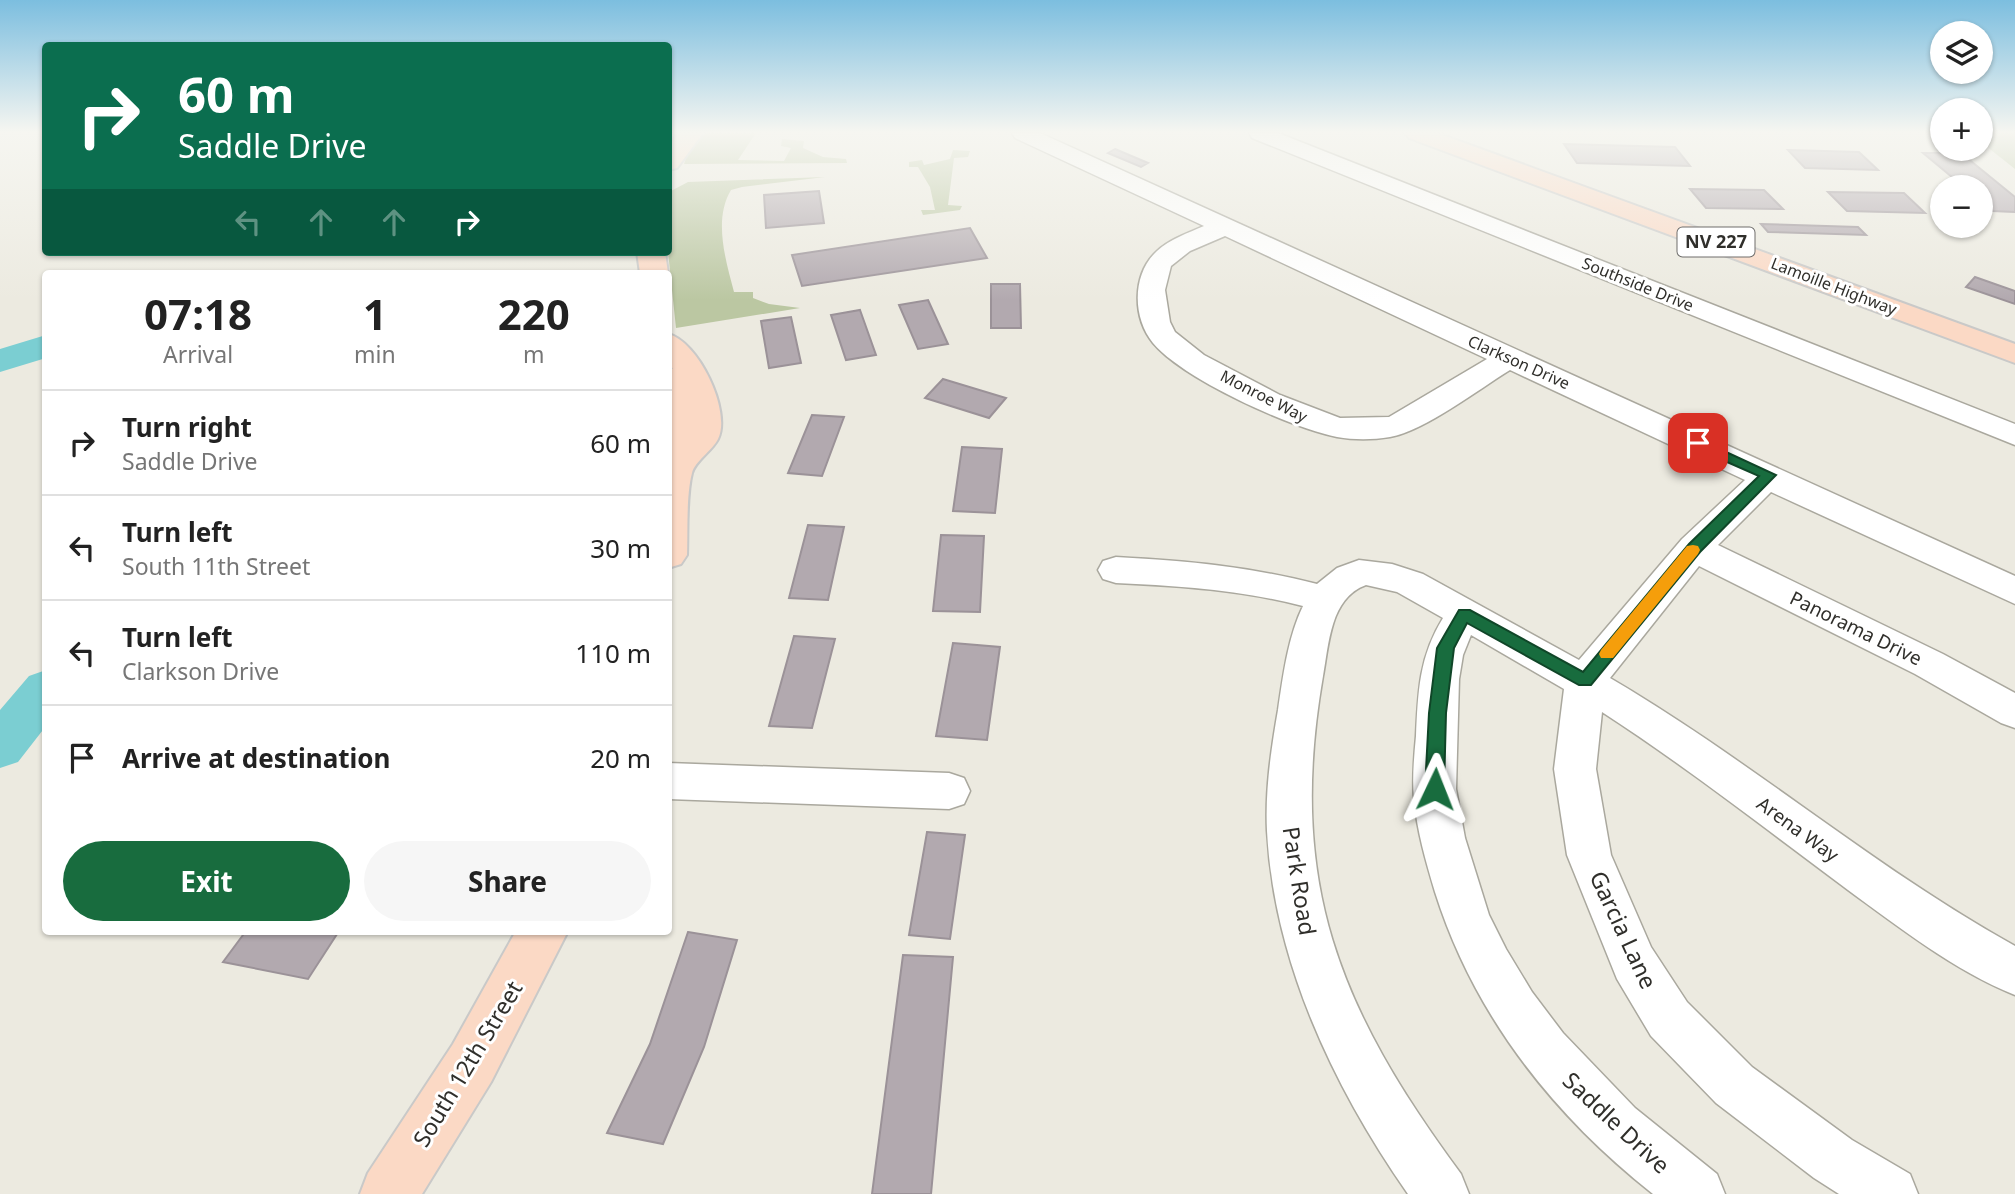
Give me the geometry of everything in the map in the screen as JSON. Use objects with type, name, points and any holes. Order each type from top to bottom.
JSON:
[{"type":"main road","name":"Lamoille Highway","points":[[1570,189],[2015,354]]},
{"type":"main road","points":[[636,256],[651,270]]},
{"type":"main road","points":[[672,347],[677,350],[694,380],[703,407],[705,427],[701,441],[675,469]]},
{"type":"main road","points":[[672,430],[675,469],[672,506]]},
{"type":"main road","name":"South 12th Street","points":[[368,1194],[444,1073],[493,985],[514,935]]},
{"type":"main road","name":"South 12th Street","points":[[389,1194],[472,1063],[541,935]]},
{"type":"street","name":"Clarkson Drive","points":[[1143,189],[1769,475],[2015,592]]},
{"type":"street","name":"Southside Drive","points":[[1401,189],[2015,435]]},
{"type":"street","name":"Monroe Way","points":[[1224,227],[1173,251],[1161,262],[1155,271],[1152,289],[1153,317],[1163,337],[1178,351],[1287,411],[1335,427],[1366,430],[1398,425],[1509,358]]},
{"type":"street","points":[[1116,569],[1203,575],[1271,585],[1324,599],[1338,584],[1358,573],[1376,573],[1410,583],[1585,681],[1694,548],[1769,475]]},
{"type":"street","name":"Panorama Drive","points":[[1694,548],[1929,664],[2015,712]]},
{"type":"street","name":"Park Road","points":[[1324,599],[1313,631],[1298,704],[1288,804],[1290,853],[1299,906],[1315,962],[1338,1023],[1370,1087],[1441,1194]]},
{"type":"street","name":"Saddle Drive","points":[[1464,614],[1445,648],[1437,713],[1435,789],[1442,837],[1456,888],[1479,949],[1519,1020],[1577,1091],[1652,1160],[1697,1194]]},
{"type":"street","name":"Arena Way","points":[[1585,681],[1677,740],[1873,884],[1973,949],[2015,972]]},
{"type":"street","name":"Garcia Lane","points":[[1585,681],[1575,769],[1589,855],[1634,963],[1669,1020],[1734,1085],[1833,1159],[1891,1194]]},
{"type":"street","points":[[672,781],[949,791]]},
{"type":"green space","points":[[736,189],[731,190],[726,202],[722,227],[734,292],[753,292],[753,298],[769,304],[800,308],[676,328],[668,256],[672,256],[672,190]]},
{"type":"green space","points":[[930,189],[950,189],[948,205],[962,206],[960,210],[923,215],[921,210],[935,210]]},
{"type":"building","points":[[1690,189],[1764,190],[1783,209],[1706,208]]},
{"type":"building","points":[[1993,189],[2005,189],[2015,197],[2015,212],[1993,211]]},
{"type":"building","points":[[819,191],[824,223],[766,228],[764,195]]},
{"type":"building","points":[[1828,192],[1904,193],[1925,213],[1847,211]]},
{"type":"building","points":[[1761,224],[1858,227],[1866,235],[1768,232]]},
{"type":"building","points":[[970,228],[987,258],[802,286],[792,255]]},
{"type":"building","points":[[1975,277],[2015,291],[2015,304],[1966,287]]},
{"type":"building","points":[[991,284],[1020,284],[1021,328],[991,328]]},
{"type":"building","points":[[928,300],[948,344],[918,349],[899,305]]},
{"type":"building","points":[[860,310],[876,355],[846,360],[831,315]]},
{"type":"building","points":[[791,317],[801,363],[769,368],[761,321]]},
{"type":"building","points":[[943,379],[1006,398],[989,418],[925,398]]},
{"type":"building","points":[[812,415],[844,417],[822,476],[788,473]]},
{"type":"building","points":[[962,447],[1002,449],[995,513],[953,511]]},
{"type":"building","points":[[808,525],[844,527],[828,600],[789,598]]},
{"type":"building","points":[[941,535],[984,536],[980,612],[933,611]]},
{"type":"building","points":[[794,636],[835,639],[812,728],[769,726]]},
{"type":"building","points":[[953,643],[1000,647],[987,740],[936,736]]},
{"type":"building","points":[[927,832],[965,835],[950,939],[909,935]]},
{"type":"building","points":[[688,932],[737,940],[704,1047],[663,1144],[607,1133],[650,1044]]},
{"type":"building","points":[[243,935],[336,935],[308,979],[223,962]]},
{"type":"building","points":[[903,955],[953,957],[931,1194],[872,1194]]},
{"type":"waterway","points":[[0,361],[42,347]]},
{"type":"waterway","points":[[0,747],[42,694]]},
{"type":"slow traffic","points":[[1607,654],[1693,550]]},
{"type":"route","points":[[1435,789],[1437,713],[1445,648],[1464,614],[1585,681],[1694,548],[1769,475],[1698,443]]}]
